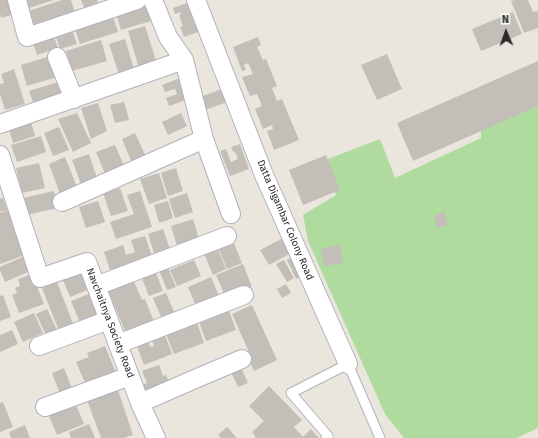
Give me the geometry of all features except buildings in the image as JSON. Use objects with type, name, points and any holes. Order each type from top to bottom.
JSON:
[{"type":"street","points":[[17,0],[27,37],[137,0]]},
{"type":"street","points":[[154,0],[168,37],[184,60],[204,139],[231,214]]},
{"type":"street","name":"Datta Digambar Colony Road","points":[[196,0],[264,175],[348,364]]},
{"type":"street","points":[[57,57],[74,99]]},
{"type":"street","points":[[0,124],[184,60]]},
{"type":"street","points":[[62,202],[204,139]]},
{"type":"street","name":"Navchaitnya Society Road","points":[[0,155],[40,278],[87,262],[140,403],[156,438]]},
{"type":"street","points":[[96,286],[227,236]]},
{"type":"street","points":[[118,344],[244,295]]},
{"type":"street","points":[[39,346],[109,320]]},
{"type":"street","points":[[140,403],[242,360]]},
{"type":"street","points":[[45,407],[130,376]]},
{"type":"lane","points":[[326,438],[328,436],[291,392],[348,364]]},
{"type":"lane","name":"Datta Digambar Colony Road","points":[[348,364],[380,438]]},
{"type":"green space","points":[[480,95],[538,105],[538,428],[517,438],[404,438],[385,414],[308,241],[303,215],[336,195],[320,162],[380,139],[395,178],[481,138]]}]
